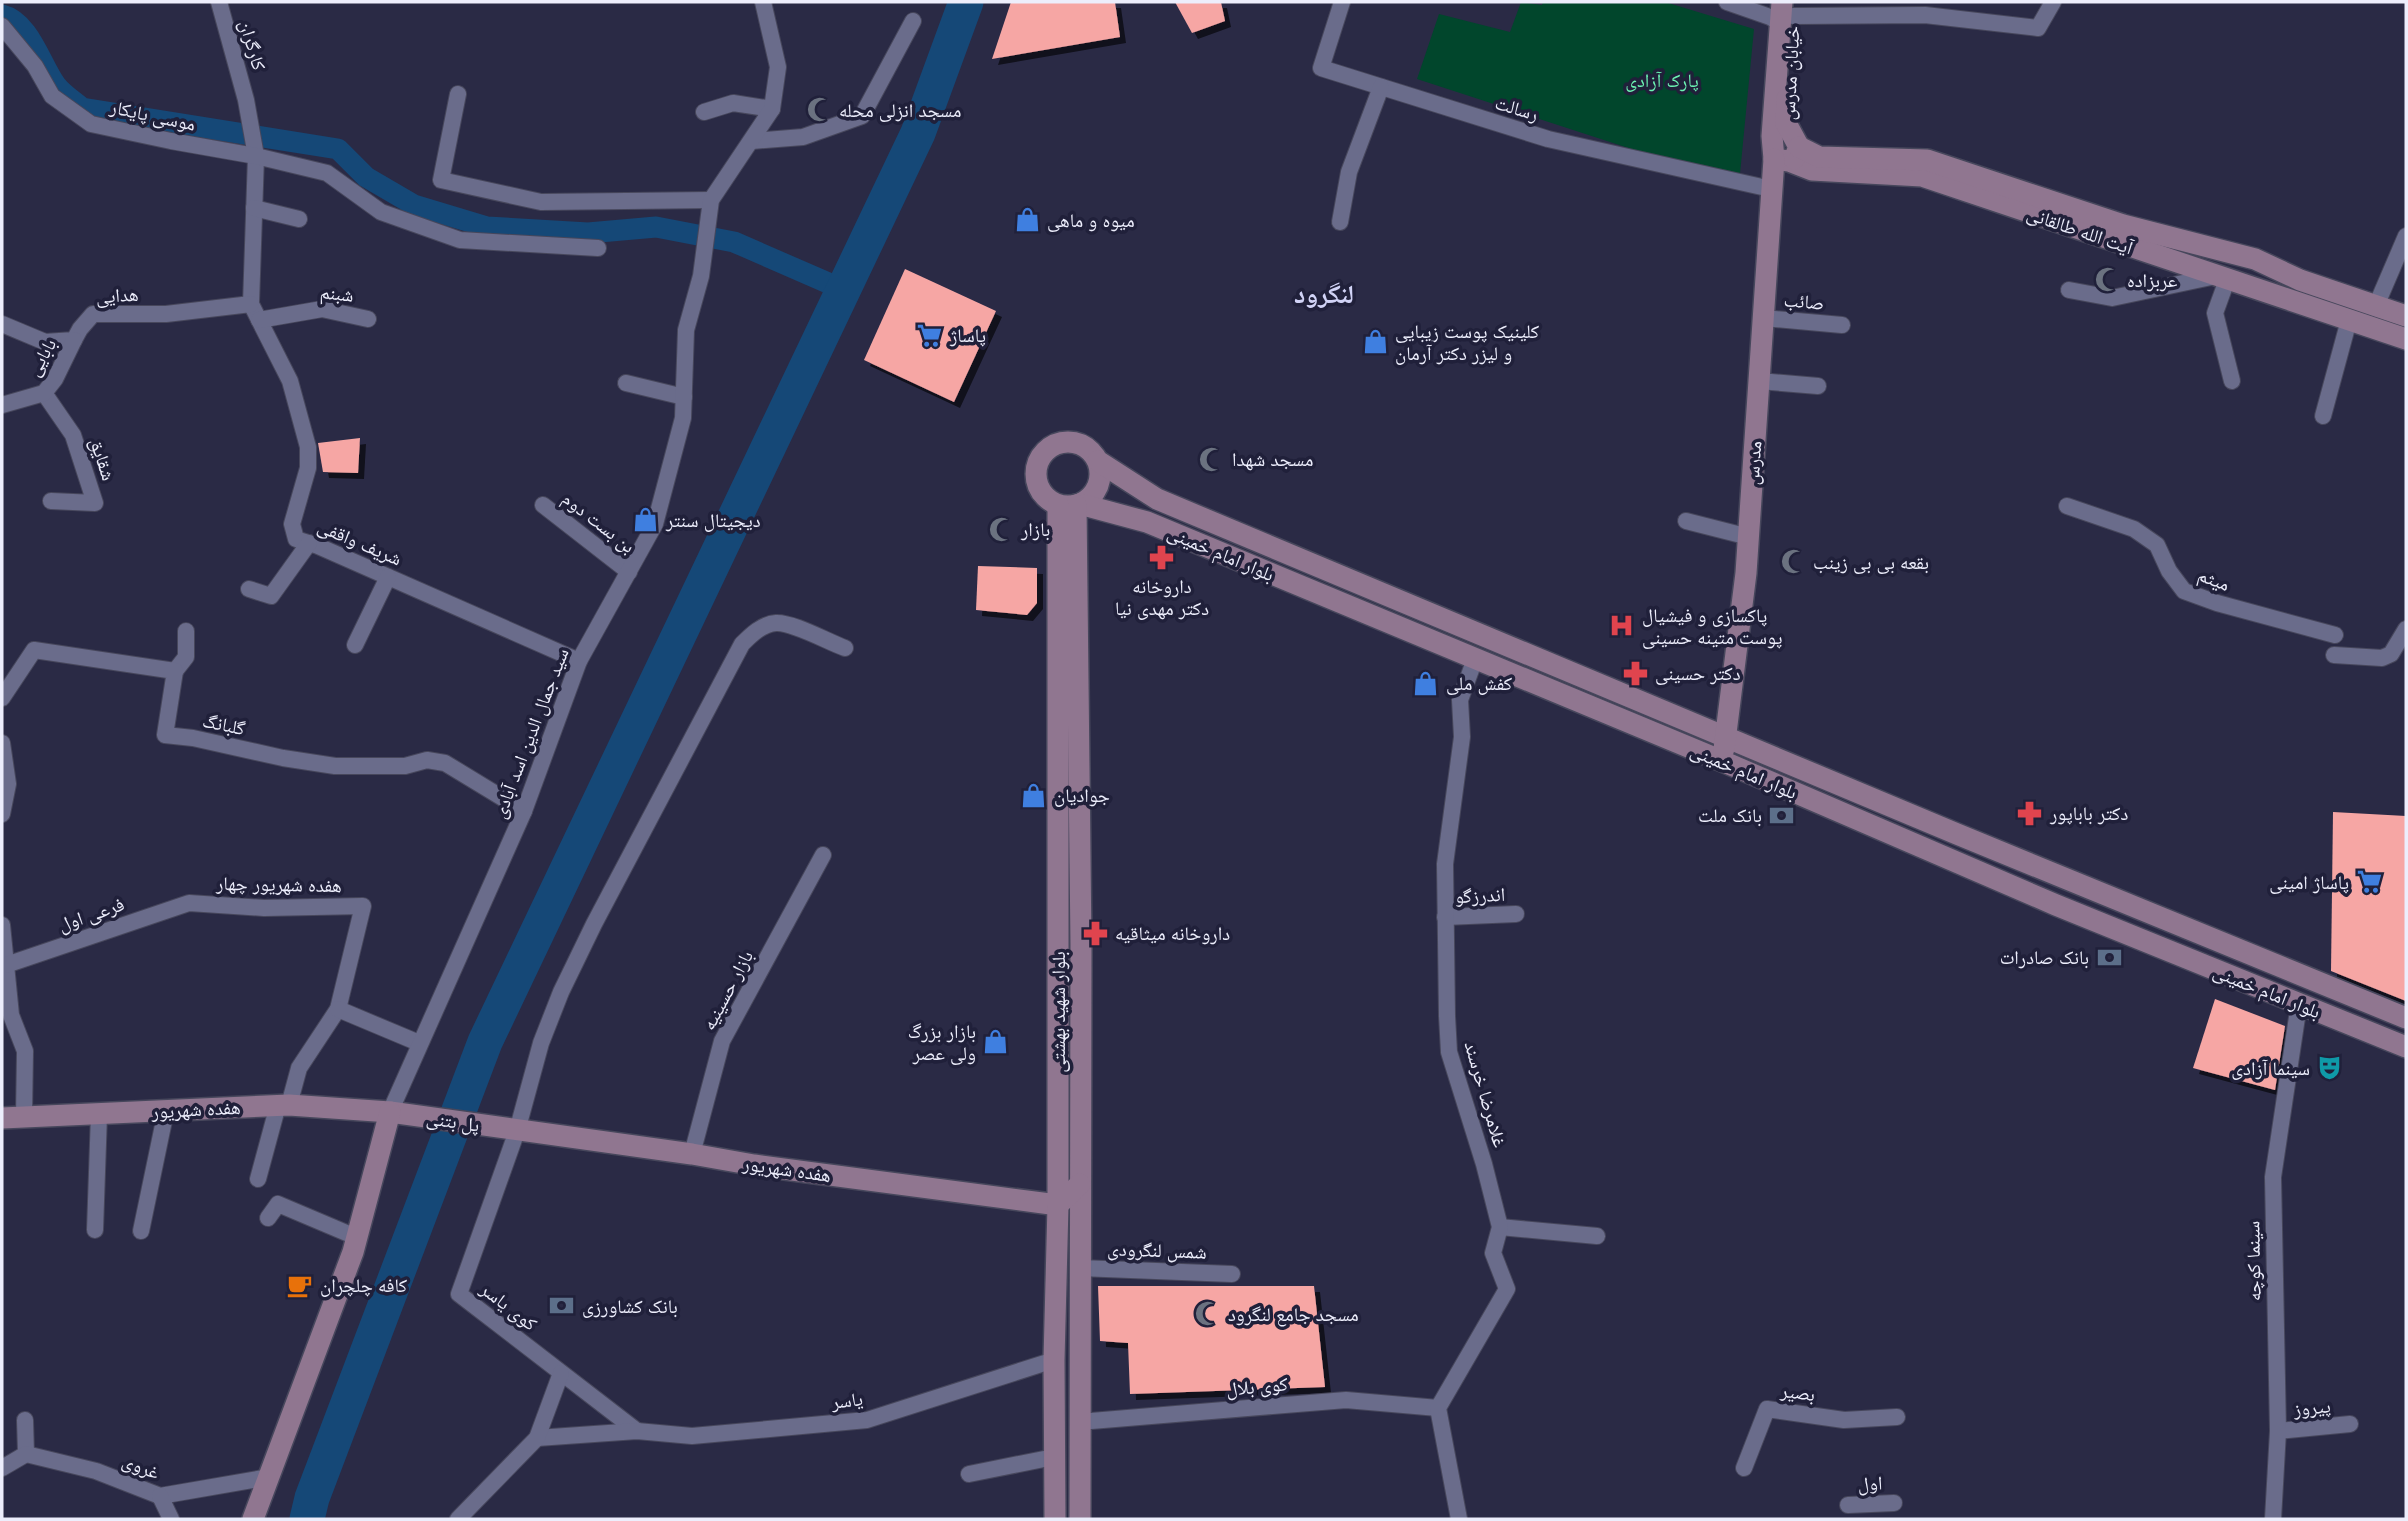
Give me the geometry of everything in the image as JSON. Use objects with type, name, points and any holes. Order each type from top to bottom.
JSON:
[{"type":"main road","name":"خیابان مدرس","points":[[1771,189],[1787,156],[1787,10]]},
{"type":"main road","name":"آیت الله طالقانی","points":[[1787,156],[1812,170],[1922,176],[2406,339]]},
{"type":"main road","name":"آیت الله طالقانی","points":[[1787,156],[1927,160],[2123,225],[2255,259],[2300,280],[2406,316]]},
{"type":"main road","name":"مدرس","points":[[1722,761],[1746,573],[1771,189]]},
{"type":"main road","points":[[1076,442],[1085,446],[1098,461],[1098,486],[1090,497],[1071,504],[1042,493],[1037,485],[1035,475],[1041,456],[1056,443],[1076,442]]},
{"type":"main road","name":"بلوار امام خمینی","points":[[1098,461],[1157,499],[2406,1018]]},
{"type":"main road","name":"بلوار امام خمینی","points":[[1071,504],[1147,522],[1722,761],[2056,905],[2406,1047]]},
{"type":"main road","name":"بلوار شهید بهشتی","points":[[1071,504],[1080,1184],[1080,1519]]},
{"type":"main road","name":"بلوار شهید بهشتی","points":[[1055,1519],[1054,1360],[1071,504]]},
{"type":"main road","name":"هفده شهریور","points":[[2,1118],[283,1105],[390,1112]]},
{"type":"main road","points":[[253,1519],[353,1252],[390,1112]]},
{"type":"main road","name":"پل بتنی","points":[[390,1112],[517,1130]]},
{"type":"main road","name":"هفده شهریور","points":[[517,1130],[768,1167],[1058,1205]]},
{"type":"main road","points":[[1058,1205],[1080,1184]]},
{"type":"street","name":"کارگران","points":[[219,2],[247,100],[256,156]]},
{"type":"street","points":[[458,94],[441,180],[541,202],[711,200],[772,109],[778,67],[763,2]]},
{"type":"street","name":"رسالت","points":[[1342,2],[1321,68],[1548,139],[1771,189]]},
{"type":"street","points":[[1727,2],[1770,17],[1787,10],[1925,15],[2038,28],[2053,2]]},
{"type":"street","points":[[752,141],[803,137],[862,116],[913,21]]},
{"type":"street","name":"موسی پایکار","points":[[2,26],[35,66],[52,96],[91,124],[256,156],[327,173],[381,212],[460,240],[598,248]]},
{"type":"street","points":[[1339,222],[1349,172],[1381,87]]},
{"type":"street","points":[[704,113],[733,103],[772,109]]},
{"type":"street","name":"شریف واقفی","points":[[256,156],[251,304],[290,381],[309,447],[308,468],[292,524],[296,539],[579,661]]},
{"type":"street","name":"سید جمال الدین اسد آبادی","points":[[390,1112],[524,811],[579,661],[655,524],[683,418],[686,330],[701,276],[711,200]]},
{"type":"street","points":[[254,208],[299,219]]},
{"type":"street","points":[[2376,306],[2406,236]]},
{"type":"street","points":[[2069,290],[2112,298],[2222,278],[2215,313],[2232,381]]},
{"type":"street","name":"هدایی","points":[[74,340],[93,314],[166,314],[251,304]]},
{"type":"street","name":"شبنم","points":[[259,320],[322,309],[368,319]]},
{"type":"street","name":"صائب","points":[[1763,318],[1842,325]]},
{"type":"street","points":[[2323,416],[2349,320]]},
{"type":"street","points":[[2,324],[45,342],[74,340]]},
{"type":"street","name":"بابایی","points":[[2,406],[44,393],[55,379],[74,340]]},
{"type":"street","points":[[1759,381],[1818,387]]},
{"type":"street","points":[[626,383],[684,397]]},
{"type":"street","name":"شقایق","points":[[44,393],[73,435],[95,503],[51,500]]},
{"type":"street","name":"بن بست دوم","points":[[543,505],[628,572]]},
{"type":"street","name":"میثم","points":[[2067,506],[2134,529],[2157,545],[2169,571],[2184,591],[2217,603],[2335,635]]},
{"type":"street","points":[[1686,521],[1749,537]]},
{"type":"street","points":[[249,589],[271,596],[309,543]]},
{"type":"street","points":[[355,645],[388,577]]},
{"type":"street","points":[[517,1130],[541,1043],[561,992],[629,856],[742,644],[756,630],[776,623],[845,648]]},
{"type":"street","points":[[2334,655],[2382,658],[2391,654],[2406,629]]},
{"type":"street","points":[[2,698],[34,650],[176,671],[186,657],[186,631]]},
{"type":"street","name":"غلامرضا خرسند","points":[[1438,1408],[1507,1289],[1493,1253],[1500,1227],[1484,1164],[1449,1052],[1444,864],[1462,737],[1460,700],[1475,659]]},
{"type":"street","name":"گلبانگ","points":[[176,671],[165,735],[335,766],[405,766],[426,760],[445,762],[524,811]]},
{"type":"street","points":[[2,743],[8,784],[2,814]]},
{"type":"street","name":"بازار حسینیه","points":[[692,1154],[722,1041],[823,855]]},
{"type":"street","name":"فرعی اول","points":[[6,965],[189,902]]},
{"type":"street","name":"هفده شهریور چهار","points":[[189,902],[264,908],[363,906],[338,1009],[299,1068],[283,1105],[258,1179]]},
{"type":"street","name":"اندرزگو","points":[[1445,918],[1516,914]]},
{"type":"street","points":[[2,925],[7,1018],[24,1051],[24,1116]]},
{"type":"street","name":"سینما کوچه","points":[[2273,1519],[2278,1432],[2273,1177],[2299,1004]]},
{"type":"street","points":[[338,1009],[419,1043]]},
{"type":"street","points":[[141,1231],[166,1111]]},
{"type":"street","points":[[95,1230],[99,1114]]},
{"type":"street","name":"کوی یاسر","points":[[517,1130],[459,1294],[637,1431]]},
{"type":"street","points":[[268,1218],[278,1204],[356,1237]]},
{"type":"street","points":[[1500,1227],[1597,1237]]},
{"type":"street","name":"شمس لنگرودی","points":[[1080,1268],[1232,1274]]},
{"type":"street","name":"یاسر","points":[[537,1438],[637,1431],[692,1436],[867,1420],[1054,1360]]},
{"type":"street","points":[[458,1519],[537,1438],[561,1373]]},
{"type":"street","name":"کوی بلال","points":[[1079,1422],[1346,1399],[1438,1408]]},
{"type":"street","points":[[1438,1408],[1459,1519]]},
{"type":"street","name":"بصیر","points":[[1744,1468],[1767,1409],[1844,1420],[1896,1417]]},
{"type":"street","points":[[2,1468],[26,1454],[25,1420]]},
{"type":"street","name":"پیروز","points":[[2278,1432],[2350,1424]]},
{"type":"street","name":"غروی","points":[[26,1454],[96,1471],[160,1496],[269,1477]]},
{"type":"street","points":[[969,1474],[1054,1457]]},
{"type":"street","points":[[160,1496],[171,1519]]},
{"type":"street","name":"اول","points":[[1848,1505],[1894,1503]]},
{"type":"green space","name":"پارک آزادی","points":[[1521,2],[1542,5],[1543,2],[1665,2],[1754,29],[1739,184],[1417,79],[1439,14],[1510,32]]},
{"type":"building","points":[[1011,2],[1115,2],[1120,37],[992,59]]},
{"type":"building","points":[[1175,2],[1221,2],[1225,21],[1192,33]]},
{"type":"building","name":"پاساژ","points":[[905,269],[996,311],[954,402],[864,360]]},
{"type":"building","points":[[360,438],[358,473],[323,472],[318,443]]},
{"type":"building","points":[[978,566],[1037,568],[1037,603],[1027,615],[976,610]]},
{"type":"building","name":"پاساژ امینی","points":[[2333,812],[2406,816],[2406,1001],[2331,971]]},
{"type":"building","points":[[2215,999],[2285,1026],[2275,1090],[2193,1068]]},
{"type":"building","name":"مسجد جامع لنگرود","points":[[1098,1286],[1314,1286],[1325,1387],[1130,1394],[1128,1343],[1100,1341]]},
{"type":"waterway","points":[[307,1519],[312,1498],[485,1042],[918,133],[966,2]]},
{"type":"waterway","points":[[2,15],[20,26],[56,85],[82,108],[338,149],[366,177],[414,205],[487,227],[588,233],[656,227],[734,242],[842,289]]},
{"type":"place","name":"مسجد انزلی محله","points":[[819,110]]},
{"type":"place","name":"میوه و ماهی","points":[[1027,220]]},
{"type":"place","name":"عربزاده","points":[[2107,280]]},
{"type":"place","name":"پاساژ","points":[[930,335]]},
{"type":"place","name":"کلینیک پوست زیبایی و لیزر دکتر آرمان","points":[[1375,342]]},
{"type":"place","name":"مسجد شهدا","points":[[1212,459]]},
{"type":"place","name":"دیجیتال سنتر","points":[[646,520]]},
{"type":"place","name":"بازار","points":[[1001,529]]},
{"type":"place","name":"داروخانه دکتر مهدی نیا","points":[[1162,558]]},
{"type":"place","name":"بقعه بی بی زینب","points":[[1793,562]]},
{"type":"place","name":"پاکسازی و فیشیال پوست متینه حسینی","points":[[1622,626]]},
{"type":"place","name":"دکتر حسینی","points":[[1635,673]]},
{"type":"place","name":"کفش ملی","points":[[1426,683]]},
{"type":"place","name":"جوادیان","points":[[1034,795]]},
{"type":"place","name":"دکتر باباپور","points":[[2030,813]]},
{"type":"place","name":"بانک ملت","points":[[1782,815]]},
{"type":"place","name":"پاساژ امینی","points":[[2369,882]]},
{"type":"place","name":"داروخانه میثاقیه","points":[[1095,933]]},
{"type":"place","name":"بانک صادرات","points":[[2109,957]]},
{"type":"place","name":"بازار بزرگ ولی عصر","points":[[996,1042]]},
{"type":"place","name":"سینما آزادی","points":[[2330,1068]]},
{"type":"place","name":"کافه چلچران","points":[[300,1285]]},
{"type":"place","name":"بانک کشاورزی","points":[[562,1306]]},
{"type":"place","name":"مسجد جامع لنگرود","points":[[1208,1314]]},
{"type":"district","name":"لنگرود","points":[[1324,293]]}]
